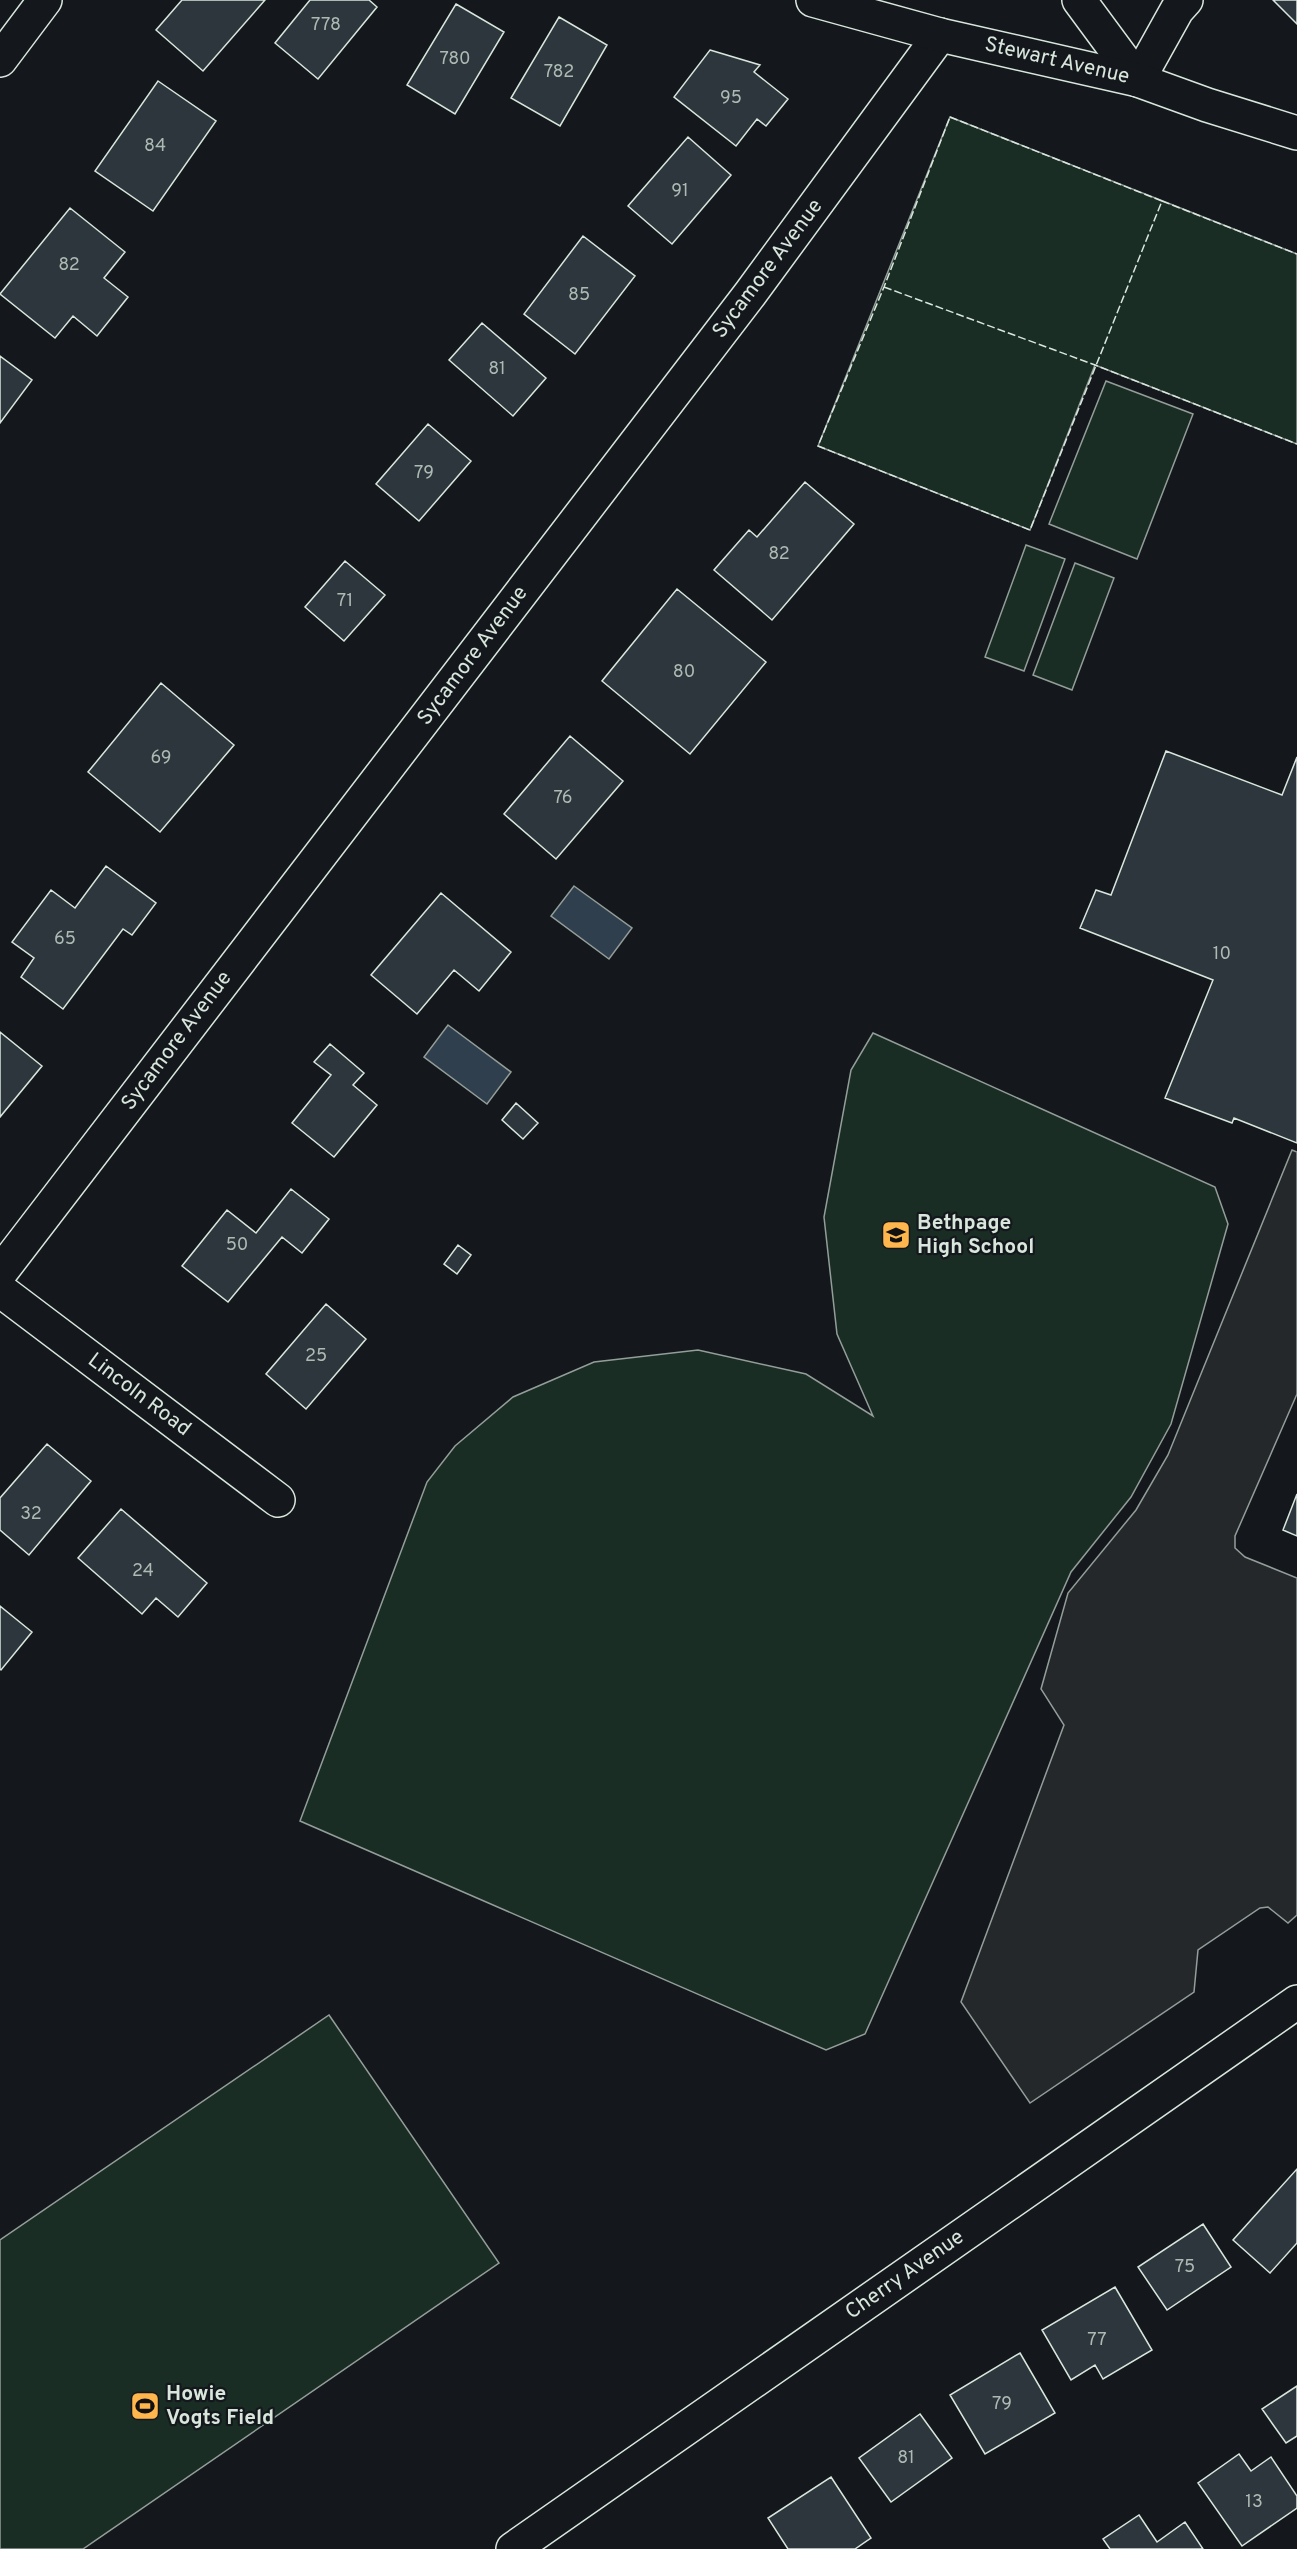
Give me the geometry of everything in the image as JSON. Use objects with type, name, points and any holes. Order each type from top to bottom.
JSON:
[{"type":"street","points":[[0,60],[45,0]]},
{"type":"street","name":"Stewart Avenue","points":[[813,0],[940,35],[1138,80],[1207,105],[1297,133]]},
{"type":"street","points":[[1079,0],[1138,80],[1177,10],[1186,0]]},
{"type":"street","name":"Sycamore Avenue","points":[[0,1273],[750,294],[940,35]]},
{"type":"street","name":"Lincoln Road","points":[[0,1290],[278,1500]]},
{"type":"street","name":"Cherry Avenue","points":[[513,2549],[1297,2002]]},
{"type":"green space","points":[[950,117],[1297,254],[1297,444],[1095,365],[1030,530],[818,446]]},
{"type":"green space","points":[[1106,381],[1193,414],[1137,559],[1049,524]]},
{"type":"green space","points":[[1026,545],[1065,559],[1024,671],[985,657]]},
{"type":"green space","points":[[1075,563],[1114,578],[1072,690],[1033,675]]},
{"type":"green space","points":[[873,1033],[1215,1187],[1228,1224],[1171,1424],[1131,1497],[1071,1572],[865,2034],[826,2050],[300,1821],[427,1482],[455,1446],[513,1397],[594,1362],[698,1350],[806,1374],[873,1416],[837,1334],[824,1217],[851,1070]]},
{"type":"green space","name":"Howie Vogts Field","points":[[329,2015],[499,2263],[83,2549],[0,2549],[0,2240]]},
{"type":"shaded area","points":[[1292,1150],[1297,1152],[1297,1394],[1235,1536],[1235,1548],[1245,1557],[1297,1578],[1297,1915],[1288,1923],[1268,1907],[1260,1908],[1198,1950],[1194,1992],[1030,2103],[961,2002],[1064,1725],[1041,1689],[1068,1593],[1136,1510],[1168,1455]]},
{"type":"water","points":[[574,886],[632,928],[609,959],[551,916]]},
{"type":"water","points":[[448,1025],[511,1072],[487,1104],[424,1057]]},
{"type":"building","points":[[182,0],[265,0],[203,71],[156,30]]},
{"type":"building","points":[[310,0],[369,0],[377,7],[318,79],[275,43]]},
{"type":"building","points":[[1273,0],[1297,0],[1297,24]]},
{"type":"building","points":[[456,4],[504,32],[455,114],[407,85]]},
{"type":"building","points":[[559,17],[607,45],[560,126],[511,98]]},
{"type":"building","points":[[710,50],[760,65],[754,72],[788,99],[766,126],[757,119],[736,146],[674,97]]},
{"type":"building","points":[[158,81],[216,121],[153,211],[95,171]]},
{"type":"building","points":[[688,137],[731,175],[672,244],[628,206]]},
{"type":"building","points":[[70,208],[125,252],[104,278],[128,297],[97,336],[73,316],[55,338],[0,294]]},
{"type":"building","points":[[583,236],[635,276],[575,354],[524,314]]},
{"type":"building","points":[[482,323],[546,378],[513,416],[449,360]]},
{"type":"building","points":[[0,356],[32,380],[0,423]]},
{"type":"building","points":[[428,424],[471,461],[419,521],[376,484]]},
{"type":"building","points":[[805,482],[854,524],[772,620],[714,570],[749,530],[757,537]]},
{"type":"building","points":[[345,561],[385,595],[344,641],[305,607]]},
{"type":"building","points":[[677,589],[766,662],[690,754],[602,681]]},
{"type":"building","points":[[161,683],[234,745],[160,832],[88,772]]},
{"type":"building","points":[[570,736],[623,781],[556,859],[504,814]]},
{"type":"building","points":[[1166,751],[1282,795],[1297,757],[1297,1143],[1234,1118],[1232,1123],[1165,1098],[1213,980],[1080,928],[1096,890],[1111,895]]},
{"type":"building","points":[[106,866],[156,903],[132,935],[123,929],[63,1009],[21,977],[34,958],[12,942],[51,890],[75,908]]},
{"type":"building","points":[[441,893],[511,952],[479,991],[454,970],[417,1014],[371,975]]},
{"type":"building","points":[[0,1032],[42,1066],[0,1117]]},
{"type":"building","points":[[330,1044],[364,1073],[353,1085],[377,1105],[334,1157],[292,1123],[331,1075],[314,1062]]},
{"type":"building","points":[[516,1103],[538,1123],[523,1139],[502,1120]]},
{"type":"building","points":[[291,1189],[329,1219],[302,1253],[282,1237],[228,1302],[182,1266],[227,1210],[256,1233]]},
{"type":"building","points":[[458,1245],[471,1255],[457,1274],[444,1264]]},
{"type":"building","points":[[326,1304],[366,1339],[306,1409],[266,1374]]},
{"type":"building","points":[[47,1444],[91,1481],[29,1555],[0,1530],[0,1498]]},
{"type":"building","points":[[1297,1494],[1297,1536],[1283,1530]]},
{"type":"building","points":[[121,1509],[207,1583],[178,1617],[156,1598],[142,1614],[78,1558]]},
{"type":"building","points":[[0,1606],[32,1632],[1,1670],[0,1669]]},
{"type":"building","points":[[1297,2169],[1297,2243],[1270,2273],[1233,2240]]},
{"type":"building","points":[[1203,2224],[1231,2267],[1167,2310],[1138,2267]]},
{"type":"building","points":[[1115,2287],[1152,2350],[1103,2379],[1095,2365],[1071,2380],[1042,2330]]},
{"type":"building","points":[[1020,2353],[1055,2413],[985,2454],[950,2395]]},
{"type":"building","points":[[1297,2386],[1297,2436],[1286,2443],[1262,2409]]},
{"type":"building","points":[[920,2414],[952,2458],[891,2502],[859,2458]]},
{"type":"building","points":[[1239,2454],[1251,2471],[1271,2457],[1297,2496],[1297,2508],[1242,2546],[1198,2483]]},
{"type":"building","points":[[831,2477],[871,2538],[855,2549],[788,2549],[768,2518]]},
{"type":"building","points":[[1139,2515],[1157,2542],[1185,2522],[1203,2549],[1110,2549],[1103,2539]]},
{"type":"fence","points":[[950,117],[1162,201],[1030,530],[818,446],[884,287],[950,117]]},
{"type":"fence","points":[[1162,201],[1297,254]]},
{"type":"fence","points":[[884,287],[1095,365],[1297,444]]},
{"type":"place","name":"Bethpage High School","points":[[896,1235]]},
{"type":"place","name":"Howie Vogts Field","points":[[145,2406]]}]
